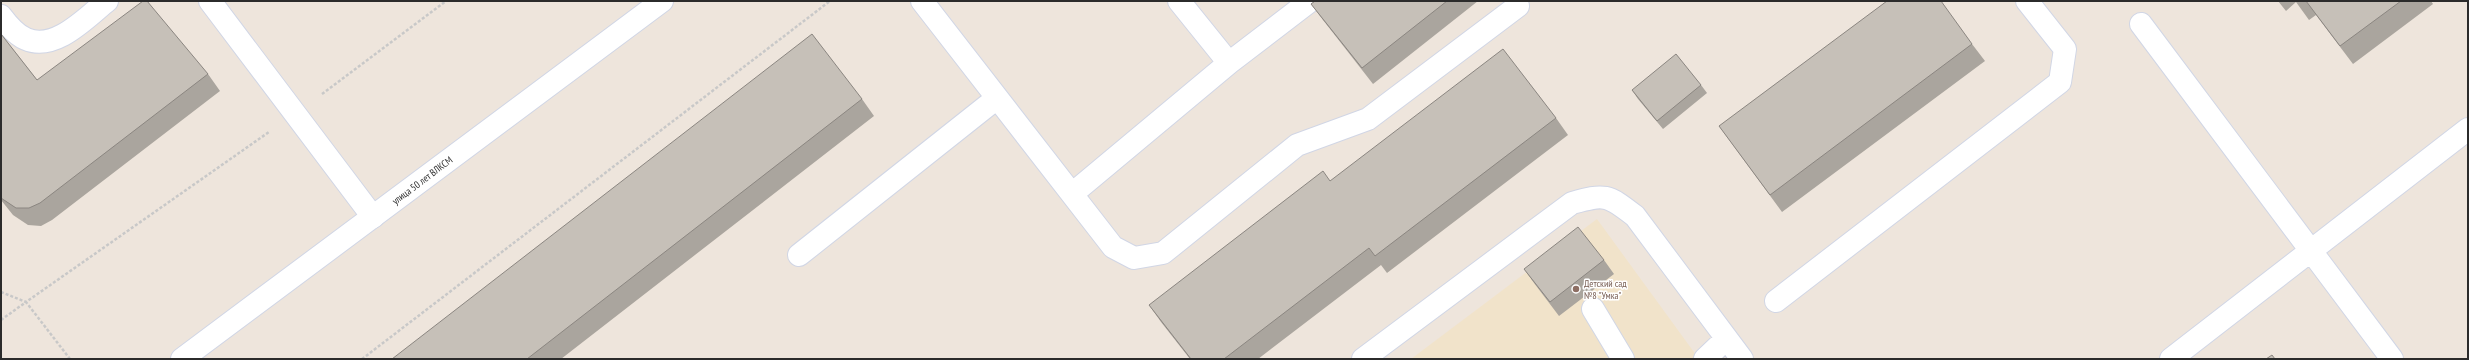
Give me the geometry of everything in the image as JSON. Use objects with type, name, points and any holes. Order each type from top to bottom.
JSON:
[{"type":"main road","points":[[1,16],[9,26],[26,40],[43,42],[63,35],[107,1]]},
{"type":"main road","points":[[210,1],[373,216]]},
{"type":"main road","name":"улица 50 лет ВЛКСМ","points":[[182,359],[662,1]]},
{"type":"main road","points":[[922,1],[1113,247],[1134,258],[1162,253],[1297,145],[1368,119],[1518,6]]},
{"type":"main road","points":[[1180,1],[1230,64]]},
{"type":"main road","points":[[1072,194],[1230,64],[1310,1]]},
{"type":"main road","points":[[1776,301],[2060,82],[2065,48],[2028,1]]},
{"type":"main road","points":[[2142,24],[2392,359]]},
{"type":"main road","points":[[799,256],[997,98]]},
{"type":"main road","points":[[2171,359],[2468,129]]},
{"type":"main road","points":[[1363,359],[1572,203],[1599,196],[1618,202],[1635,216],[1742,359]]},
{"type":"main road","points":[[1593,309],[1623,359]]},
{"type":"main road","points":[[1705,359],[1726,339]]},
{"type":"path","points":[[1,320],[296,114],[446,1]]},
{"type":"path","points":[[362,359],[830,1]]},
{"type":"path","points":[[1,292],[26,302],[70,359]]},
{"type":"shaded area","name":"Детский сад №8 \"Умка\"","points":[[1597,219],[1699,359],[1411,359]]},
{"type":"building","points":[[143,1],[147,1],[208,74],[40,203],[29,208],[16,208],[1,198],[1,34],[37,80]]},
{"type":"building","points":[[1315,1],[1447,1],[1362,68],[1311,4]]},
{"type":"building","points":[[1887,1],[1941,1],[1972,44],[1770,195],[1719,126]]},
{"type":"building","points":[[2306,1],[2401,1],[2340,46]]},
{"type":"building","points":[[812,34],[862,99],[527,359],[392,359]]},
{"type":"building","points":[[1503,49],[1556,118],[1375,256],[1369,248],[1224,359],[1191,359],[1149,305],[1323,171],[1330,181]]},
{"type":"building","points":[[1676,54],[1701,85],[1657,121],[1632,90]]},
{"type":"building","points":[[1578,227],[1604,260],[1550,302],[1524,269]]},
{"type":"building","points":[[2272,355],[2275,359],[2266,359]]},
{"type":"place","name":"Детский сад №8 \"Умка\"","points":[[1576,289]]}]
